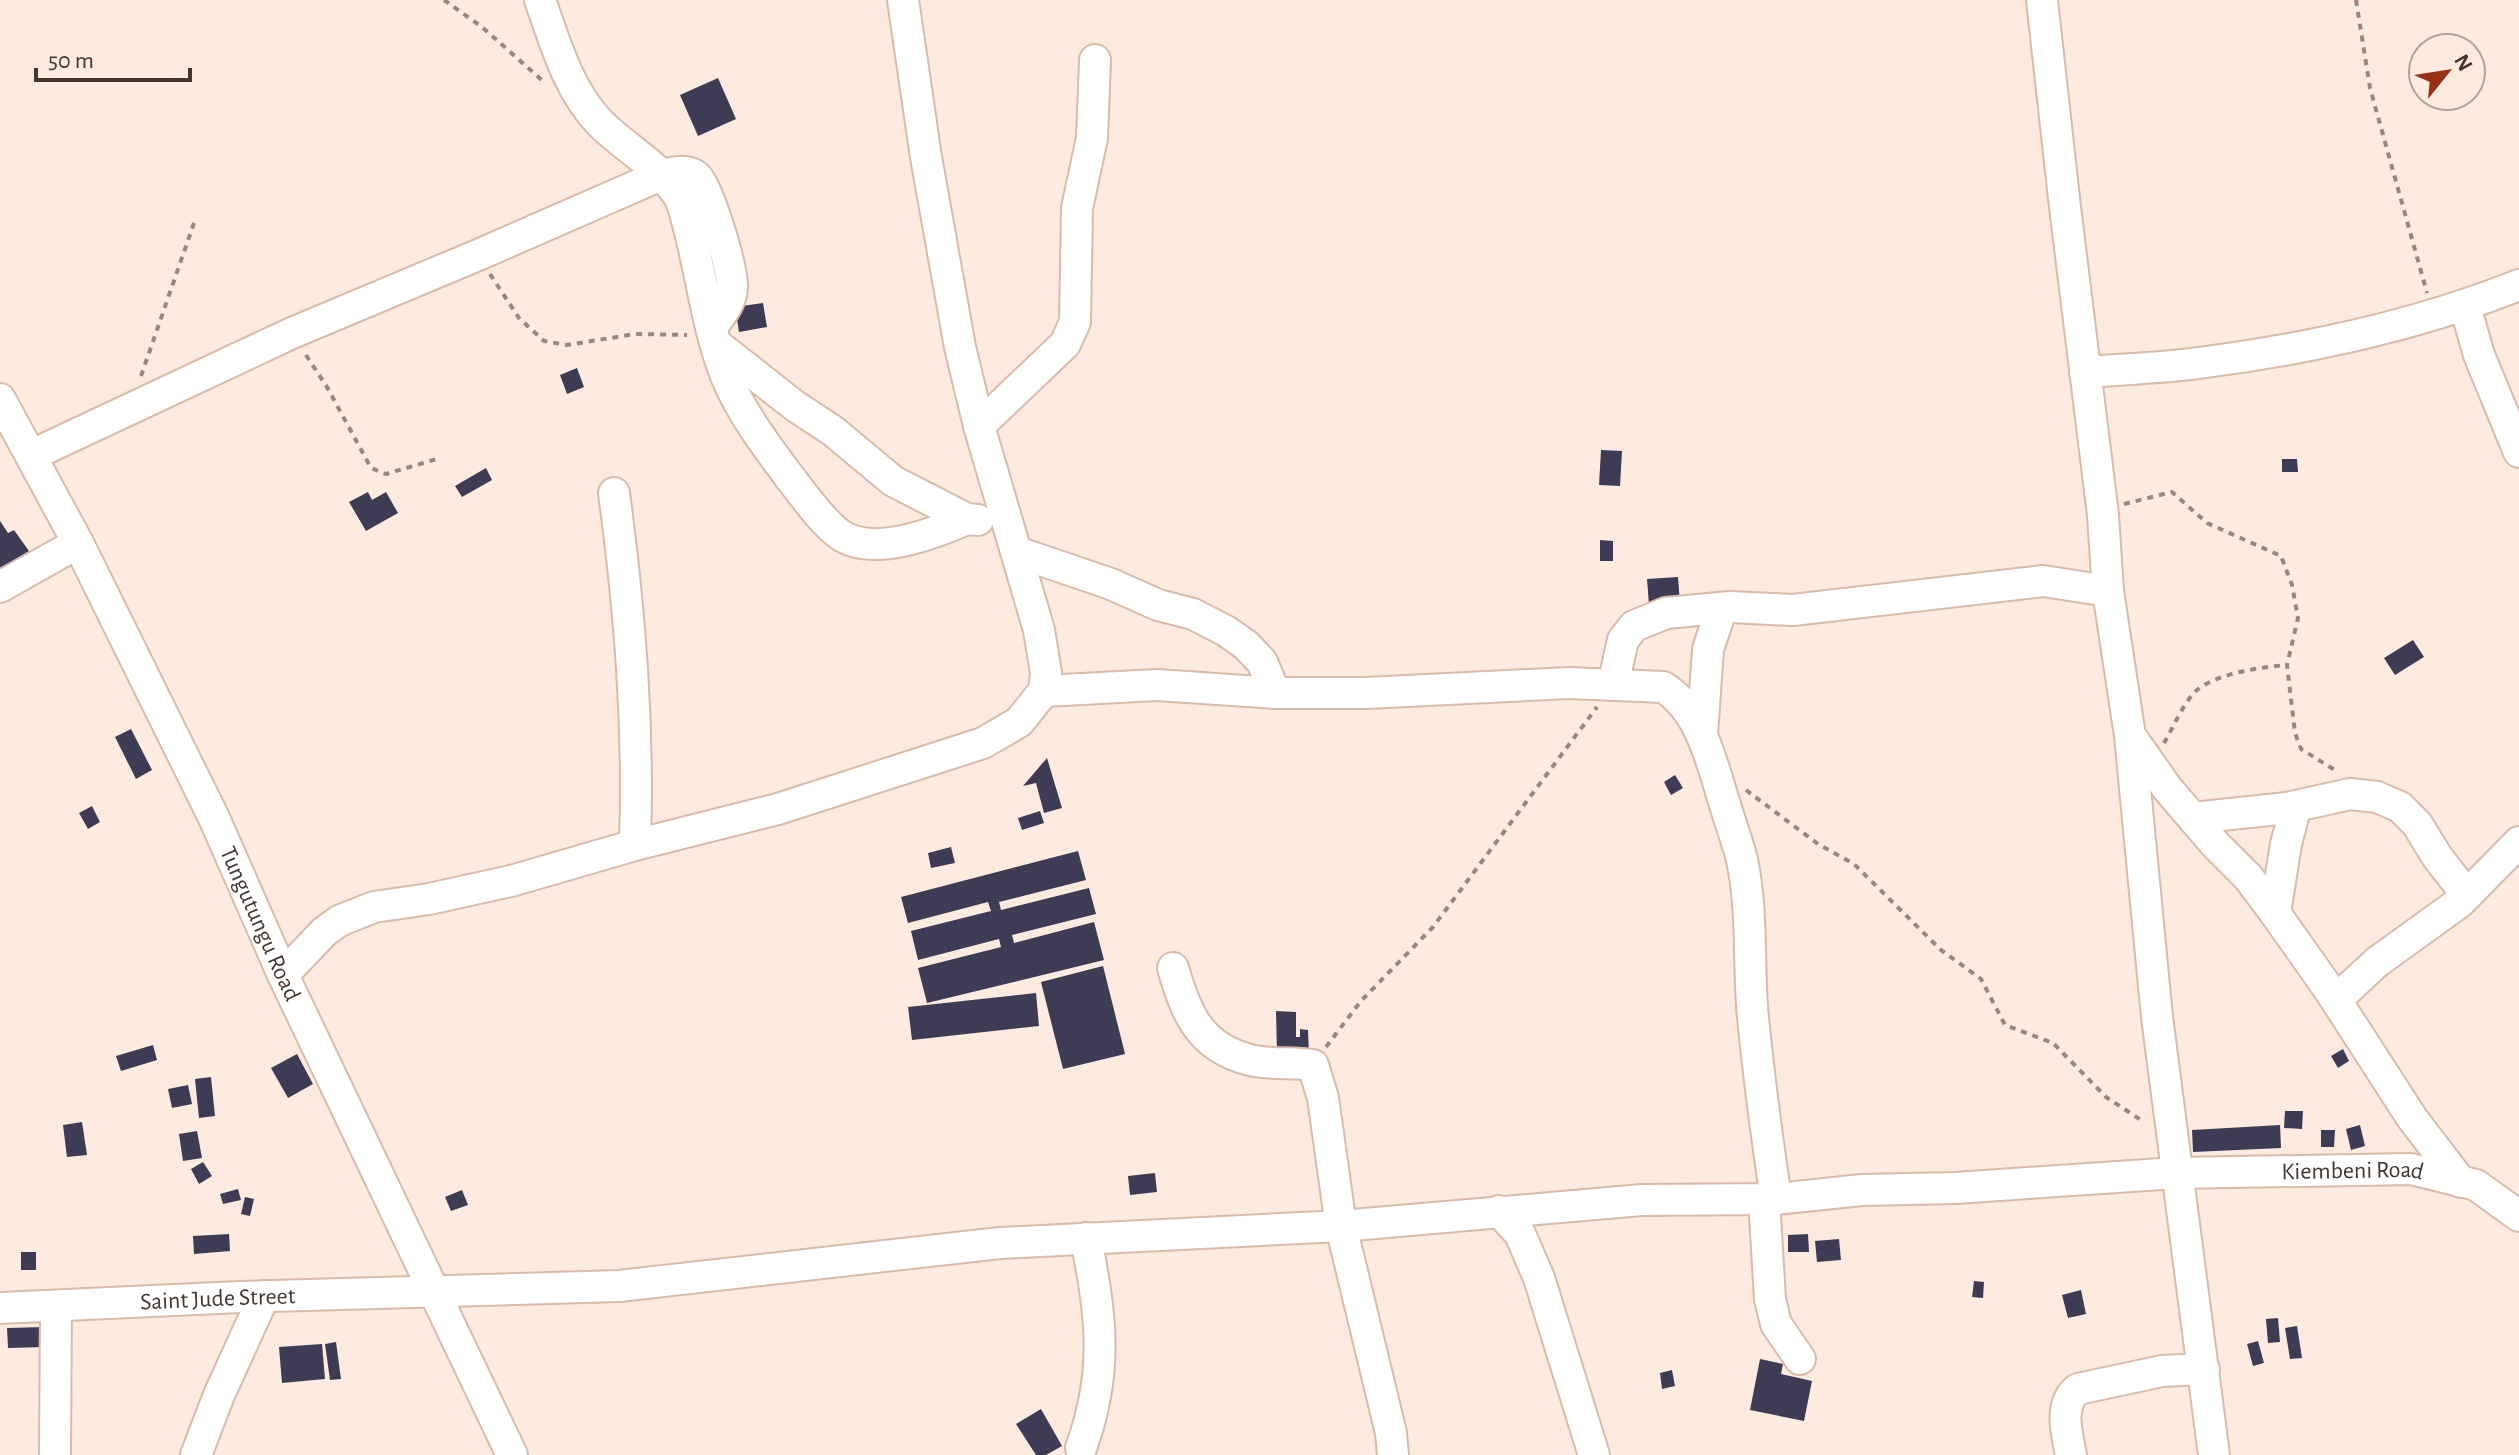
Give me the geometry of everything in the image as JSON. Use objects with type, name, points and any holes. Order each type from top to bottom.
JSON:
[{"type":"street","points":[[540,0],[582,100],[600,122],[661,175]]},
{"type":"street","points":[[283,975],[332,927],[374,907],[497,884],[778,809],[983,743],[1019,722],[1044,691],[1046,673],[1039,630],[979,426],[960,347],[903,0]]},
{"type":"street","points":[[2042,0],[2102,508],[2108,591],[2130,736],[2157,1017],[2214,1455]]},
{"type":"street","points":[[979,426],[1065,344],[1075,322],[1077,208],[1092,138],[1095,60]]},
{"type":"street","points":[[32,455],[292,333],[661,175],[685,171],[696,176],[710,204],[731,272],[733,288],[714,335],[726,377],[756,429],[807,499],[841,536],[868,543],[901,543],[936,533],[967,519]]},
{"type":"street","points":[[2085,372],[2203,363],[2302,348],[2434,316],[2519,285]]},
{"type":"street","points":[[2465,306],[2479,355],[2519,452]]},
{"type":"street","points":[[714,335],[795,406],[833,431],[893,481],[967,519],[1008,523]]},
{"type":"street","name":"Tungutungu Road","points":[[0,399],[78,543],[214,818],[283,975],[512,1455]]},
{"type":"street","points":[[614,493],[627,588],[635,687],[635,845]]},
{"type":"street","points":[[0,587],[78,543]]},
{"type":"street","points":[[1017,552],[1111,584],[1158,605],[1193,614],[1226,631],[1246,645],[1262,662],[1275,693]]},
{"type":"street","points":[[1613,685],[1623,640],[1634,626],[1666,613],[1722,608],[1793,610],[2043,581],[2108,591]]},
{"type":"street","points":[[1702,739],[1708,649],[1722,608]]},
{"type":"street","points":[[1044,691],[1157,685],[1275,693],[1366,693],[1569,683],[1663,687],[1675,694],[1684,704],[1702,739],[1742,861],[1770,1199],[1766,1274],[1776,1324],[1800,1359]]},
{"type":"street","points":[[2130,736],[2193,818],[2248,877],[2275,913],[2412,1118],[2461,1182]]},
{"type":"street","points":[[2193,818],[2296,806],[2350,794],[2377,797],[2400,807],[2417,824],[2438,858],[2467,895]]},
{"type":"street","points":[[2275,913],[2286,844],[2296,806]]},
{"type":"street","points":[[2336,1000],[2377,962],[2467,895],[2519,842]]},
{"type":"street","points":[[1173,968],[1184,1007],[1202,1034],[1216,1045],[1250,1060],[1313,1065],[1321,1087],[1328,1125],[1341,1226],[1391,1433],[1393,1455]]},
{"type":"street","name":"Kiembeni Road","points":[[1341,1226],[1642,1200],[1770,1199],[1862,1190],[1955,1188],[2176,1173],[2411,1169],[2476,1185],[2519,1216]]},
{"type":"street","points":[[1499,1211],[1520,1234],[1539,1278],[1594,1455]]},
{"type":"street","name":"Saint Jude Street","points":[[0,1308],[264,1296],[619,1286],[882,1255],[1086,1238],[1341,1226]]},
{"type":"street","points":[[1081,1448],[1092,1416],[1101,1348],[1099,1309],[1086,1238]]},
{"type":"street","points":[[196,1455],[219,1395],[264,1296]]},
{"type":"street","points":[[55,1455],[56,1306]]},
{"type":"street","points":[[2071,1455],[2066,1406],[2078,1389],[2162,1371],[2204,1369]]},
{"type":"path","points":[[444,0],[482,27],[539,79],[557,91],[582,100]]},
{"type":"path","points":[[2356,0],[2370,88],[2434,316]]},
{"type":"path","points":[[129,409],[194,223]]},
{"type":"path","points":[[478,255],[519,318],[544,341],[567,345],[635,334],[714,335]]},
{"type":"path","points":[[292,333],[327,387],[371,468],[386,474],[437,459]]},
{"type":"path","points":[[2102,508],[2172,492],[2207,523],[2281,556],[2292,585],[2298,618],[2287,665],[2295,733],[2301,749],[2336,770],[2366,796]]},
{"type":"path","points":[[2151,766],[2194,693],[2224,676],[2261,667],[2287,665]]},
{"type":"path","points":[[1313,1065],[1361,1001],[1433,927],[1613,685]]},
{"type":"path","points":[[1714,769],[1818,844],[1854,864],[1941,950],[1981,979],[2005,1025],[2053,1043],[2106,1097],[2172,1140]]},
{"type":"building","points":[[718,78],[736,119],[698,136],[680,95]]},
{"type":"building","points":[[763,303],[767,327],[739,332],[735,307]]},
{"type":"building","points":[[577,368],[584,387],[567,394],[560,375]]},
{"type":"building","points":[[1601,450],[1622,451],[1620,486],[1599,485]]},
{"type":"building","points":[[2282,459],[2297,459],[2298,472],[2282,472]]},
{"type":"building","points":[[486,468],[492,480],[462,497],[455,486]]},
{"type":"building","points":[[368,492],[372,500],[386,492],[398,513],[366,531],[349,502]]},
{"type":"building","points":[[0,521],[8,533],[14,530],[29,551],[0,569]]},
{"type":"building","points":[[1600,540],[1613,541],[1613,561],[1600,561]]},
{"type":"building","points":[[1678,577],[1680,603],[1649,605],[1647,579]]},
{"type":"building","points":[[2413,640],[2424,657],[2395,675],[2384,658]]},
{"type":"building","points":[[131,729],[152,770],[136,779],[115,737]]},
{"type":"building","points":[[1047,758],[1062,808],[1044,813],[1036,783],[1023,786]]},
{"type":"building","points":[[1675,775],[1683,788],[1671,795],[1664,782]]},
{"type":"building","points":[[92,806],[100,822],[88,829],[79,813]]},
{"type":"building","points":[[1040,811],[1044,823],[1022,830],[1018,818]]},
{"type":"building","points":[[951,847],[955,863],[931,868],[928,853]]},
{"type":"building","points":[[1078,851],[1086,880],[999,902],[1001,910],[1089,888],[1096,914],[1012,935],[1014,943],[1094,922],[1104,960],[927,1003],[918,968],[1001,947],[999,939],[918,960],[911,931],[991,911],[988,902],[908,923],[901,897]]},
{"type":"building","points":[[1103,966],[1125,1054],[1063,1069],[1041,982]]},
{"type":"building","points":[[1036,993],[1039,1026],[912,1040],[908,1007]]},
{"type":"building","points":[[1276,1011],[1296,1012],[1296,1037],[1300,1037],[1300,1029],[1308,1030],[1309,1054],[1277,1053]]},
{"type":"building","points":[[153,1045],[157,1060],[121,1071],[116,1056]]},
{"type":"building","points":[[2343,1049],[2349,1061],[2338,1068],[2331,1056]]},
{"type":"building","points":[[297,1054],[313,1084],[288,1098],[271,1068]]},
{"type":"building","points":[[211,1077],[215,1116],[199,1118],[195,1079]]},
{"type":"building","points":[[188,1085],[192,1104],[172,1108],[168,1089]]},
{"type":"building","points":[[2285,1111],[2303,1111],[2302,1129],[2284,1128]]},
{"type":"building","points":[[82,1122],[87,1155],[67,1157],[63,1125]]},
{"type":"building","points":[[2280,1125],[2281,1148],[2193,1152],[2192,1130]]},
{"type":"building","points":[[2360,1125],[2365,1146],[2351,1150],[2346,1129]]},
{"type":"building","points":[[2321,1130],[2335,1130],[2334,1147],[2321,1147]]},
{"type":"building","points":[[197,1131],[202,1158],[183,1161],[179,1134]]},
{"type":"building","points":[[203,1162],[212,1176],[199,1184],[191,1169]]},
{"type":"building","points":[[1155,1173],[1157,1192],[1130,1195],[1128,1176]]},
{"type":"building","points":[[238,1189],[241,1200],[223,1204],[220,1194]]},
{"type":"building","points":[[462,1190],[468,1205],[451,1211],[445,1197]]},
{"type":"building","points":[[245,1197],[254,1199],[250,1216],[241,1214]]},
{"type":"building","points":[[229,1234],[230,1251],[194,1254],[193,1236]]},
{"type":"building","points":[[1808,1234],[1809,1252],[1788,1252],[1788,1235]]},
{"type":"building","points":[[1839,1239],[1841,1260],[1817,1262],[1815,1241]]},
{"type":"building","points":[[21,1252],[36,1252],[36,1270],[21,1270]]},
{"type":"building","points":[[1974,1281],[1984,1282],[1983,1298],[1972,1297]]},
{"type":"building","points":[[2081,1290],[2086,1314],[2068,1318],[2062,1295]]},
{"type":"building","points":[[2278,1318],[2280,1342],[2268,1343],[2266,1319]]},
{"type":"building","points":[[2297,1326],[2302,1358],[2290,1359],[2285,1328]]},
{"type":"building","points":[[44,1327],[45,1347],[8,1348],[7,1328]]},
{"type":"building","points":[[2258,1341],[2264,1363],[2253,1366],[2247,1344]]},
{"type":"building","points":[[336,1342],[341,1379],[330,1380],[325,1344]]},
{"type":"building","points":[[322,1344],[325,1379],[282,1383],[279,1347]]},
{"type":"building","points":[[1760,1359],[1783,1364],[1781,1374],[1812,1381],[1804,1421],[1750,1410]]},
{"type":"building","points":[[1672,1370],[1675,1386],[1662,1389],[1660,1373]]},
{"type":"building","points":[[1041,1409],[1062,1446],[1046,1455],[1036,1455],[1016,1424]]}]
